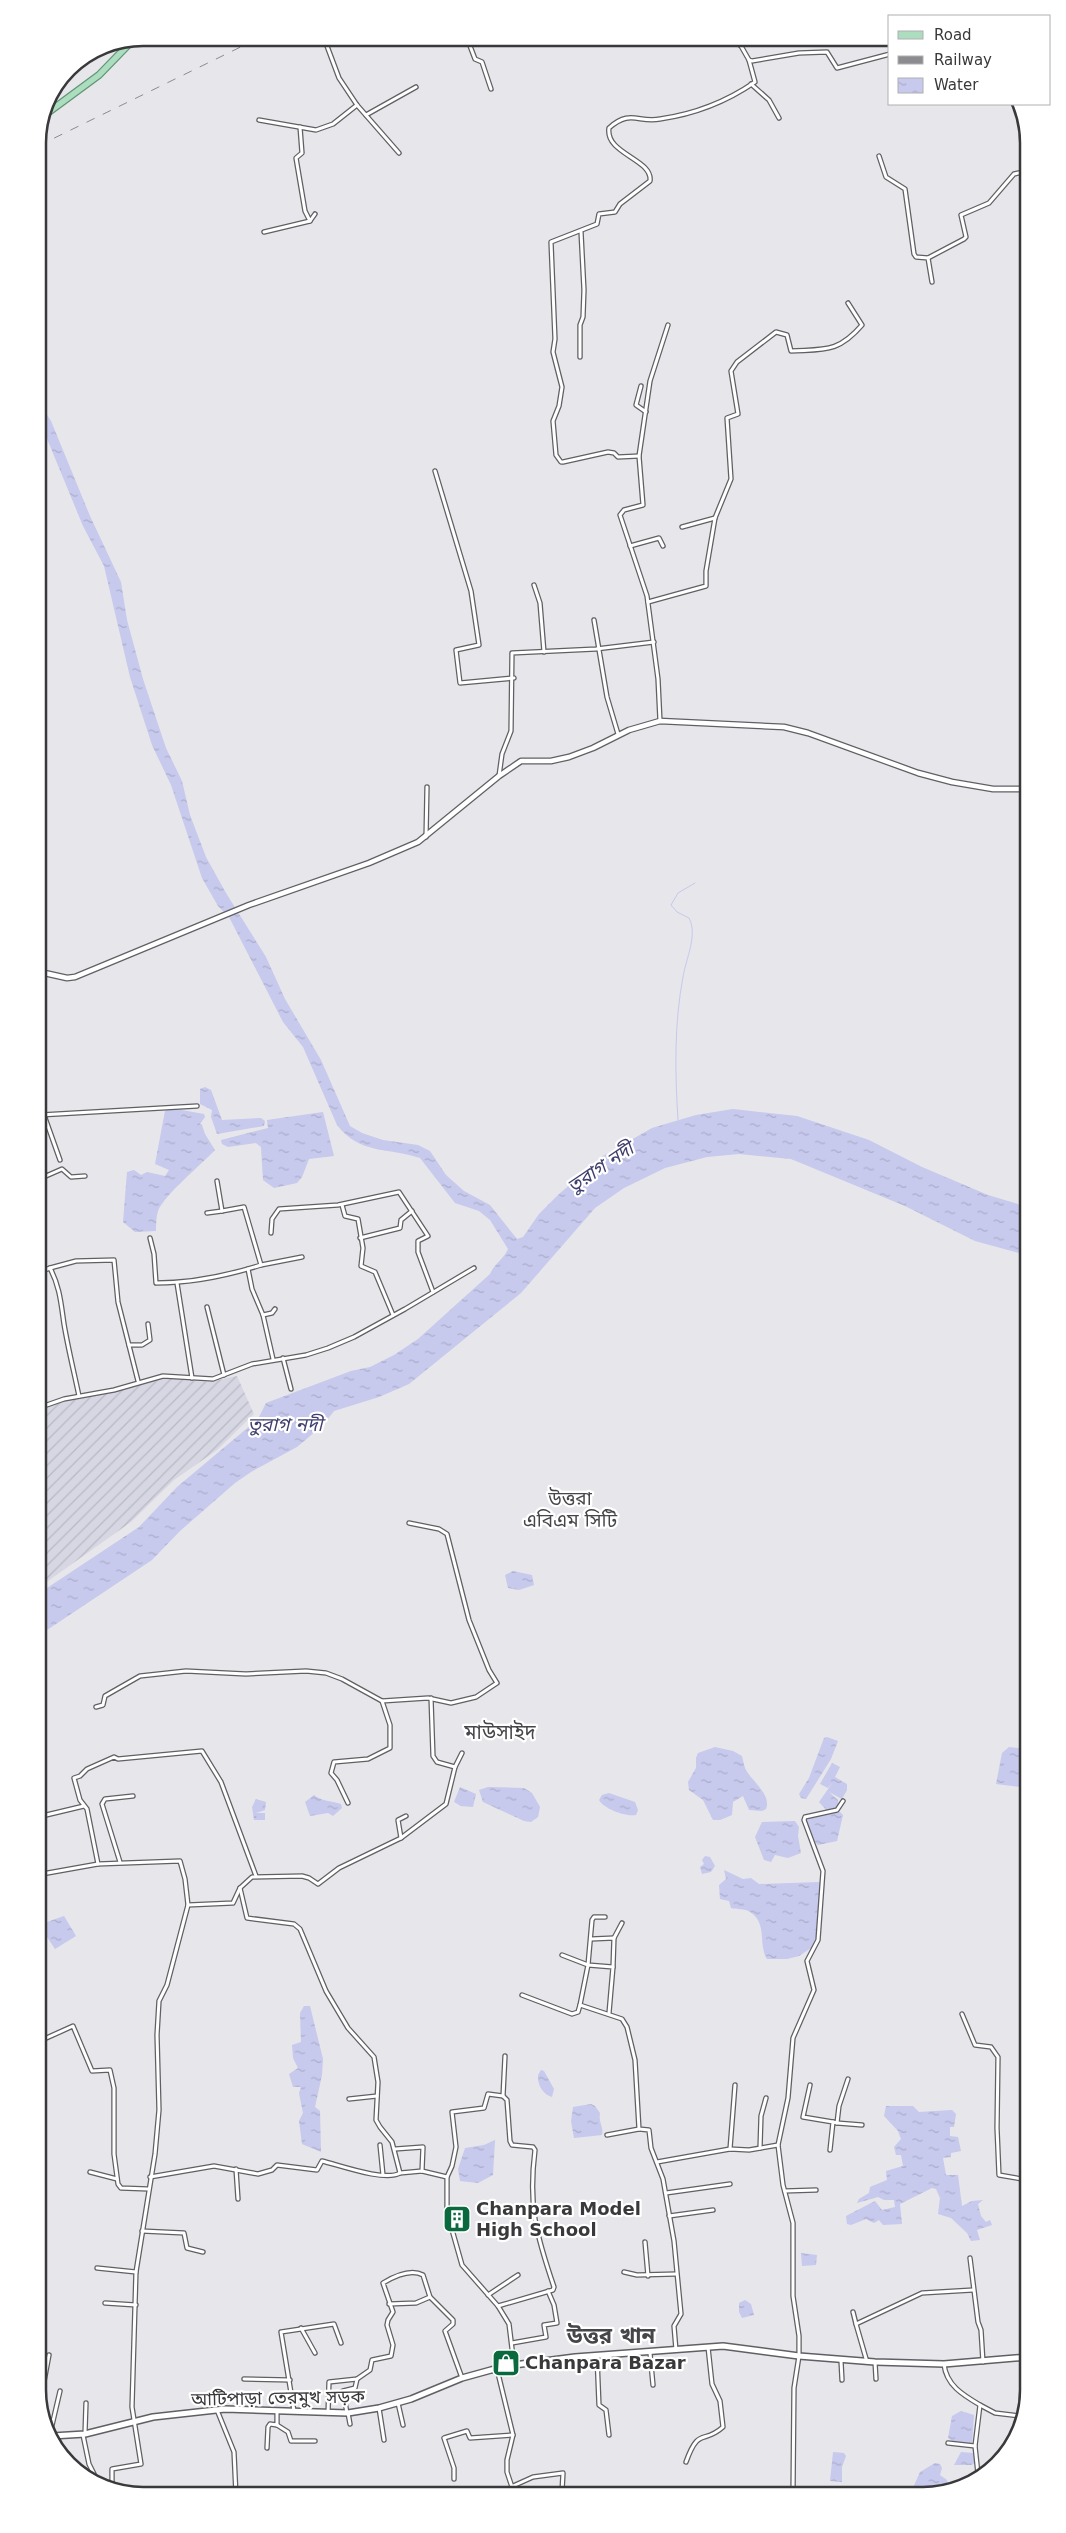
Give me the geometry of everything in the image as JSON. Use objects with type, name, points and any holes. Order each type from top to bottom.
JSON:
[{"type":"main road","points":[[53,109],[99,75],[125,48]]},
{"type":"main road","name":"আটিপাড়া তেরমুখ সড়ক","points":[[57,2435],[84,2434],[153,2417],[217,2410],[347,2413],[379,2408],[462,2378],[497,2368],[597,2356],[733,2346],[841,2361],[944,2364],[1020,2359]]},
{"type":"street","points":[[327,46],[339,78],[357,105],[399,153]]},
{"type":"street","points":[[470,46],[475,59],[482,62],[491,89]]},
{"type":"street","points":[[639,456],[618,457],[614,453],[608,452],[560,462],[556,455],[553,421],[559,406],[562,387],[553,352],[555,339],[551,242],[553,239],[581,232],[598,224],[599,214],[615,212],[620,204],[651,179],[646,169],[616,145],[608,133],[609,128],[627,117],[652,120],[696,112],[723,102],[752,84],[755,78],[749,60],[741,46]]},
{"type":"street","points":[[749,60],[827,52],[837,68],[888,55]]},
{"type":"street","points":[[752,84],[769,100],[779,118]]},
{"type":"street","points":[[366,116],[416,87]]},
{"type":"street","points":[[259,120],[316,130],[333,124],[357,105]]},
{"type":"street","points":[[300,127],[302,153],[296,158],[305,211],[310,221]]},
{"type":"street","points":[[879,156],[886,177],[905,188],[915,256],[928,258],[964,239],[966,237],[961,215],[989,203],[1014,174],[1020,173]]},
{"type":"street","points":[[264,232],[310,221],[315,214]]},
{"type":"street","points":[[580,357],[580,325],[583,317],[584,290],[581,232]]},
{"type":"street","points":[[928,258],[932,282]]},
{"type":"street","points":[[648,602],[706,586],[706,571],[715,518],[731,479],[727,418],[738,414],[731,371],[759,343],[776,332],[787,335],[791,351],[827,350],[844,341],[862,325],[848,303]]},
{"type":"street","points":[[660,721],[654,642],[648,602],[620,515],[624,510],[643,505],[639,456],[650,381],[668,326]]},
{"type":"street","points":[[641,386],[636,405],[646,412]]},
{"type":"street","points":[[435,471],[471,591],[480,645],[456,650],[460,683],[514,678]]},
{"type":"street","points":[[682,527],[715,518]]},
{"type":"street","points":[[630,546],[659,538],[663,546]]},
{"type":"street","points":[[534,585],[540,603],[544,652]]},
{"type":"street","points":[[594,620],[607,697],[618,734]]},
{"type":"street","points":[[499,776],[502,754],[511,731],[514,678],[512,652],[598,649],[654,642]]},
{"type":"street","points":[[46,973],[67,978],[75,977],[210,923],[249,905],[369,863],[426,838],[499,776],[521,761],[551,761],[568,757],[593,748],[618,734],[660,721],[784,727],[808,733],[918,773],[952,782],[993,789],[1020,789]]},
{"type":"street","points":[[426,838],[427,787]]},
{"type":"street","points":[[46,1115],[197,1106]]},
{"type":"street","points":[[46,1125],[60,1160]]},
{"type":"street","points":[[46,1176],[62,1169],[71,1177],[85,1176]]},
{"type":"street","points":[[217,1182],[222,1211]]},
{"type":"street","points":[[271,1233],[272,1219],[279,1209],[342,1204],[395,1192],[401,1193],[428,1236],[418,1242],[418,1252],[434,1292]]},
{"type":"street","points":[[342,1204],[345,1216],[357,1218],[363,1248],[361,1266],[375,1272],[393,1314]]},
{"type":"street","points":[[207,1213],[244,1207],[261,1265]]},
{"type":"street","points":[[360,1238],[400,1228],[402,1220],[412,1210]]},
{"type":"street","points":[[150,1238],[154,1254],[154,1282],[177,1283],[232,1274],[261,1265],[302,1257]]},
{"type":"street","points":[[46,1269],[76,1261],[114,1260],[118,1302],[138,1382]]},
{"type":"street","points":[[50,1268],[56,1279],[63,1308],[64,1322],[79,1396]]},
{"type":"street","points":[[46,1405],[79,1396],[114,1390],[163,1376],[213,1379],[273,1359],[328,1348],[354,1337],[474,1268]]},
{"type":"street","points":[[248,1269],[252,1289],[263,1315],[273,1359]]},
{"type":"street","points":[[177,1283],[192,1378]]},
{"type":"street","points":[[207,1307],[224,1375]]},
{"type":"street","points":[[263,1315],[272,1313],[275,1309]]},
{"type":"street","points":[[129,1345],[142,1345],[150,1340],[148,1324]]},
{"type":"street","points":[[283,1358],[291,1389]]},
{"type":"street","points":[[96,1707],[103,1705],[105,1696],[122,1688],[130,1680],[143,1675],[186,1671],[246,1674],[306,1671],[326,1673],[342,1679],[382,1701],[430,1698],[451,1704],[476,1697],[497,1683],[469,1620],[447,1534],[439,1528],[409,1523]]},
{"type":"street","points":[[430,1698],[433,1756],[438,1762],[454,1767]]},
{"type":"street","points":[[348,1804],[337,1780],[331,1773],[334,1762],[368,1759],[390,1748],[390,1726],[382,1701]]},
{"type":"street","points":[[98,1864],[87,1809],[73,1780],[87,1769],[114,1756],[118,1759],[202,1751],[222,1782],[256,1876]]},
{"type":"street","points":[[188,1905],[233,1902],[240,1888],[256,1876],[302,1876],[318,1884],[339,1868],[401,1838],[446,1804],[454,1767],[462,1754]]},
{"type":"street","points":[[120,1862],[102,1804],[105,1799],[132,1796]]},
{"type":"street","points":[[793,2487],[794,2388],[799,2356],[799,2336],[793,2296],[793,2223],[784,2191],[778,2145],[788,2098],[794,2038],[814,1990],[808,1961],[818,1940],[823,1871],[804,1820],[805,1817],[837,1810],[843,1801]]},
{"type":"street","points":[[46,1815],[84,1806]]},
{"type":"street","points":[[401,1838],[398,1820],[406,1816]]},
{"type":"street","points":[[46,1873],[98,1864],[180,1861],[185,1879],[188,1905],[166,1985],[159,2002],[157,2035],[159,2110],[155,2154],[136,2272],[132,2368],[133,2423],[136,2426],[141,2464],[112,2469],[112,2482]]},
{"type":"street","points":[[240,1888],[247,1918],[294,1924],[300,1929],[326,1991],[348,2028],[374,2057],[378,2082],[376,2120],[395,2149],[400,2173]]},
{"type":"street","points":[[522,1995],[572,2014],[578,2012],[588,1965],[592,1938],[592,1920],[594,1917],[605,1918]]},
{"type":"street","points":[[609,2014],[614,1938],[622,1923]]},
{"type":"street","points":[[592,1938],[614,1938]]},
{"type":"street","points":[[562,1955],[580,1960],[588,1965],[613,1967]]},
{"type":"street","points":[[580,2005],[622,2019],[632,2044],[637,2077],[635,2092],[639,2129]]},
{"type":"street","points":[[962,2014],[973,2043],[977,2047],[991,2047],[998,2057],[997,2120],[999,2175],[1020,2179]]},
{"type":"street","points":[[46,2038],[73,2026],[92,2071],[110,2070],[114,2088],[114,2154],[118,2180],[121,2188],[148,2189]]},
{"type":"street","points":[[503,2096],[505,2056]]},
{"type":"street","points":[[830,2150],[839,2106],[848,2079]]},
{"type":"street","points":[[730,2149],[736,2085]]},
{"type":"street","points":[[810,2085],[803,2117],[862,2125]]},
{"type":"street","points":[[498,2306],[553,2290],[554,2286],[534,2224],[532,2202],[535,2150],[533,2147],[512,2145],[507,2100],[503,2096],[488,2094],[484,2108],[452,2112],[456,2147],[452,2166],[447,2177],[447,2212],[462,2266],[498,2306],[509,2324],[514,2365]]},
{"type":"street","points":[[349,2099],[377,2096]]},
{"type":"street","points":[[760,2148],[761,2116],[766,2098]]},
{"type":"street","points":[[607,2135],[639,2129],[649,2130],[651,2148],[666,2193],[674,2241],[676,2274],[682,2314],[674,2326],[676,2350]]},
{"type":"street","points":[[380,2145],[382,2175]]},
{"type":"street","points":[[657,2162],[730,2149],[749,2150],[778,2145]]},
{"type":"street","points":[[395,2149],[423,2147],[422,2172]]},
{"type":"street","points":[[150,2177],[214,2166],[258,2174],[272,2170],[277,2165],[317,2170],[322,2161],[357,2171],[382,2175],[393,2176],[400,2173],[422,2172],[447,2177]]},
{"type":"street","points":[[236,2169],[238,2199]]},
{"type":"street","points":[[90,2172],[118,2180]]},
{"type":"street","points":[[666,2193],[730,2184]]},
{"type":"street","points":[[784,2191],[816,2190]]},
{"type":"street","points":[[669,2216],[714,2210]]},
{"type":"street","points":[[142,2231],[184,2233],[187,2248],[202,2252]]},
{"type":"street","points":[[645,2242],[648,2276]]},
{"type":"street","points":[[970,2258],[973,2290],[981,2330],[983,2362]]},
{"type":"street","points":[[97,2268],[136,2272]]},
{"type":"street","points":[[624,2272],[648,2276],[676,2274]]},
{"type":"street","points":[[328,2413],[329,2382],[357,2380],[370,2370],[372,2360],[391,2356],[393,2345],[387,2325],[393,2312],[383,2284],[400,2275],[419,2273],[423,2275],[430,2297],[453,2320],[453,2324],[445,2332],[462,2378]]},
{"type":"street","points":[[488,2295],[518,2275]]},
{"type":"street","points":[[856,2324],[922,2292],[973,2290]]},
{"type":"street","points":[[512,2343],[546,2336],[544,2325],[557,2323],[554,2305],[548,2291]]},
{"type":"street","points":[[390,2304],[416,2302],[430,2297]]},
{"type":"street","points":[[105,2303],[136,2305]]},
{"type":"street","points":[[852,2312],[868,2362]]},
{"type":"street","points":[[294,2411],[290,2380],[280,2333],[334,2324],[342,2343]]},
{"type":"street","points":[[301,2328],[314,2353]]},
{"type":"street","points":[[686,2462],[692,2444],[698,2438],[723,2427],[720,2401],[712,2384],[708,2348]]},
{"type":"street","points":[[650,2353],[653,2385]]},
{"type":"street","points":[[46,2372],[49,2356]]},
{"type":"street","points":[[597,2356],[599,2405],[606,2410],[609,2435]]},
{"type":"street","points":[[841,2361],[842,2380]]},
{"type":"street","points":[[875,2362],[876,2379]]},
{"type":"street","points":[[944,2364],[948,2379],[964,2395],[995,2413],[1016,2416]]},
{"type":"street","points":[[497,2368],[502,2395],[513,2434],[507,2460],[507,2472],[513,2486],[533,2477],[563,2474],[562,2487]]},
{"type":"street","points":[[244,2379],[290,2380]]},
{"type":"street","points":[[350,2424],[343,2391],[355,2388],[357,2380]]},
{"type":"street","points":[[53,2425],[60,2391]]},
{"type":"street","points":[[329,2398],[344,2398]]},
{"type":"street","points":[[398,2402],[403,2425]]},
{"type":"street","points":[[86,2403],[84,2434],[89,2464],[93,2472]]},
{"type":"street","points":[[977,2469],[975,2446],[980,2405]]},
{"type":"street","points":[[379,2408],[384,2440]]},
{"type":"street","points":[[217,2410],[234,2452],[236,2487]]},
{"type":"street","points":[[277,2411],[277,2426]]},
{"type":"street","points":[[267,2448],[268,2425],[277,2426],[288,2432],[291,2442],[315,2441]]},
{"type":"street","points":[[454,2478],[454,2468],[444,2438],[467,2431],[470,2438],[513,2434]]},
{"type":"street","points":[[948,2443],[975,2446]]},
{"type":"shaded area","points":[[237,1376],[254,1414],[217,1450],[174,1480],[131,1522],[46,1582],[46,1406],[53,1403],[114,1392],[166,1378],[209,1382]]},
{"type":"water","name":"তুরাগ নদী","points":[[46,413],[51,421],[90,516],[121,582],[127,620],[143,679],[166,748],[182,781],[190,815],[206,857],[266,957],[285,999],[321,1060],[350,1126],[362,1133],[383,1140],[418,1145],[430,1151],[446,1175],[464,1191],[490,1205],[517,1239],[523,1237],[539,1214],[558,1195],[603,1156],[652,1128],[696,1115],[733,1109],[797,1116],[869,1140],[922,1167],[988,1195],[1018,1204],[1020,1207],[1020,1253],[975,1241],[905,1206],[791,1159],[739,1154],[707,1157],[665,1168],[624,1188],[595,1208],[521,1293],[409,1384],[379,1397],[334,1411],[323,1425],[297,1447],[235,1483],[180,1531],[152,1560],[46,1631],[46,1589],[139,1527],[177,1487],[258,1419],[266,1403],[351,1371],[370,1367],[394,1355],[418,1339],[490,1274],[508,1249],[490,1220],[479,1211],[455,1203],[420,1158],[365,1146],[346,1135],[337,1125],[303,1047],[283,1022],[229,917],[218,906],[202,878],[171,785],[152,745],[130,677],[104,566],[83,526],[46,436]]},
{"type":"water","points":[[205,1087],[211,1090],[222,1120],[261,1118],[265,1121],[264,1126],[217,1134],[211,1117],[212,1110],[200,1104],[200,1089]]},
{"type":"water","points":[[170,1108],[204,1114],[205,1117],[200,1124],[215,1150],[167,1197],[157,1213],[156,1231],[135,1232],[123,1222],[127,1172],[134,1170],[141,1175],[147,1172],[165,1176],[169,1170],[155,1164],[165,1111]]},
{"type":"water","points":[[323,1112],[334,1156],[309,1159],[302,1177],[297,1183],[274,1188],[263,1180],[261,1147],[256,1143],[228,1147],[222,1144],[221,1140],[268,1128],[267,1120]]},
{"type":"water","points":[[513,1571],[532,1575],[534,1585],[519,1590],[508,1588],[505,1575]]},
{"type":"water","points":[[827,1737],[838,1741],[831,1759],[806,1799],[801,1798],[799,1794],[809,1778],[824,1738]]},
{"type":"water","points":[[715,1747],[733,1751],[742,1756],[745,1768],[766,1798],[766,1809],[762,1811],[749,1810],[743,1796],[733,1802],[732,1815],[720,1820],[713,1820],[703,1800],[689,1790],[688,1782],[696,1768],[698,1753]]},
{"type":"water","points":[[1009,1747],[1020,1748],[1020,1787],[996,1784],[1002,1753]]},
{"type":"water","points":[[832,1763],[840,1767],[835,1777],[847,1784],[847,1790],[842,1799],[829,1792],[838,1800],[838,1807],[827,1811],[819,1802],[833,1782],[828,1788],[820,1784]]},
{"type":"water","points":[[460,1787],[476,1794],[473,1807],[461,1806],[454,1802]]},
{"type":"water","points":[[488,1787],[524,1788],[532,1793],[540,1807],[538,1817],[531,1822],[524,1821],[483,1802],[479,1790]]},
{"type":"water","points":[[609,1793],[635,1802],[638,1810],[636,1815],[616,1812],[605,1806],[599,1800],[602,1795]]},
{"type":"water","points":[[314,1795],[323,1800],[341,1804],[342,1808],[333,1816],[328,1813],[310,1816],[305,1802]]},
{"type":"water","points":[[256,1799],[266,1802],[265,1810],[256,1813],[265,1813],[265,1820],[254,1820],[252,1807]]},
{"type":"water","points":[[840,1812],[843,1815],[837,1841],[818,1845],[812,1839],[806,1819]]},
{"type":"water","points":[[795,1821],[799,1827],[798,1836],[801,1853],[788,1858],[775,1855],[771,1862],[764,1860],[755,1837],[762,1822]]},
{"type":"water","points":[[705,1856],[710,1857],[715,1866],[711,1872],[702,1874],[700,1867],[704,1864],[702,1860]]},
{"type":"water","points":[[724,1870],[743,1879],[751,1878],[759,1884],[820,1882],[818,1933],[811,1948],[799,1956],[787,1959],[767,1959],[764,1953],[761,1928],[756,1917],[746,1910],[731,1908],[729,1901],[720,1899],[719,1885],[726,1879]]},
{"type":"water","points":[[64,1916],[76,1936],[55,1949],[46,1936],[46,1922]]},
{"type":"water","points":[[304,2006],[310,2006],[323,2059],[322,2075],[315,2107],[320,2111],[321,2152],[302,2144],[299,2121],[303,2113],[299,2093],[301,2087],[293,2087],[289,2074],[298,2068],[293,2058],[292,2045],[301,2042],[300,2013]]},
{"type":"water","points":[[541,2070],[544,2071],[554,2089],[552,2097],[543,2092],[540,2085],[538,2075]]},
{"type":"water","points":[[591,2104],[600,2113],[602,2135],[574,2138],[571,2121],[573,2107]]},
{"type":"water","points":[[886,2106],[913,2106],[919,2112],[952,2110],[956,2114],[954,2127],[950,2127],[950,2136],[958,2137],[961,2151],[951,2153],[951,2157],[943,2158],[946,2175],[958,2175],[962,2206],[972,2201],[983,2200],[978,2204],[981,2216],[986,2222],[990,2220],[992,2225],[977,2230],[980,2240],[971,2241],[967,2233],[951,2218],[938,2214],[940,2198],[936,2189],[932,2188],[900,2204],[902,2224],[883,2225],[879,2220],[874,2223],[866,2219],[851,2225],[847,2224],[846,2216],[875,2201],[882,2210],[895,2207],[894,2200],[884,2200],[878,2197],[857,2203],[859,2199],[869,2193],[870,2187],[887,2180],[886,2171],[903,2166],[901,2155],[896,2155],[894,2147],[901,2139],[898,2131],[884,2116]]},
{"type":"water","points":[[495,2140],[493,2175],[478,2183],[460,2181],[458,2169],[465,2148],[484,2145]]},
{"type":"water","points":[[801,2253],[817,2255],[816,2265],[802,2266]]},
{"type":"water","points":[[745,2300],[751,2304],[754,2315],[742,2318],[739,2312],[739,2303]]},
{"type":"water","points":[[961,2411],[974,2415],[972,2444],[954,2442],[948,2438],[952,2416]]},
{"type":"water","points":[[833,2452],[844,2453],[846,2456],[842,2467],[842,2482],[830,2481]]},
{"type":"water","points":[[961,2452],[973,2453],[976,2462],[972,2465],[954,2465]]},
{"type":"water","points":[[935,2463],[940,2464],[942,2468],[940,2475],[947,2480],[948,2483],[913,2487],[920,2472]]},
{"type":"waterway","points":[[678,1120],[676,1066],[678,1013],[692,932],[689,918],[677,912],[671,905],[678,893],[695,883]]},
{"type":"railway","points":[[46,142],[243,46]]},
{"type":"place","name":"Chanpara Model High School","points":[[457,2219]]},
{"type":"place","name":"Chanpara Bazar","points":[[506,2363]]},
{"type":"district","name":"উত্তরা এবিএম সিটি","points":[[570,1509]]},
{"type":"district","name":"মাউসাইদ","points":[[500,1732]]},
{"type":"district","name":"উত্তর খান","points":[[611,2335]]}]
